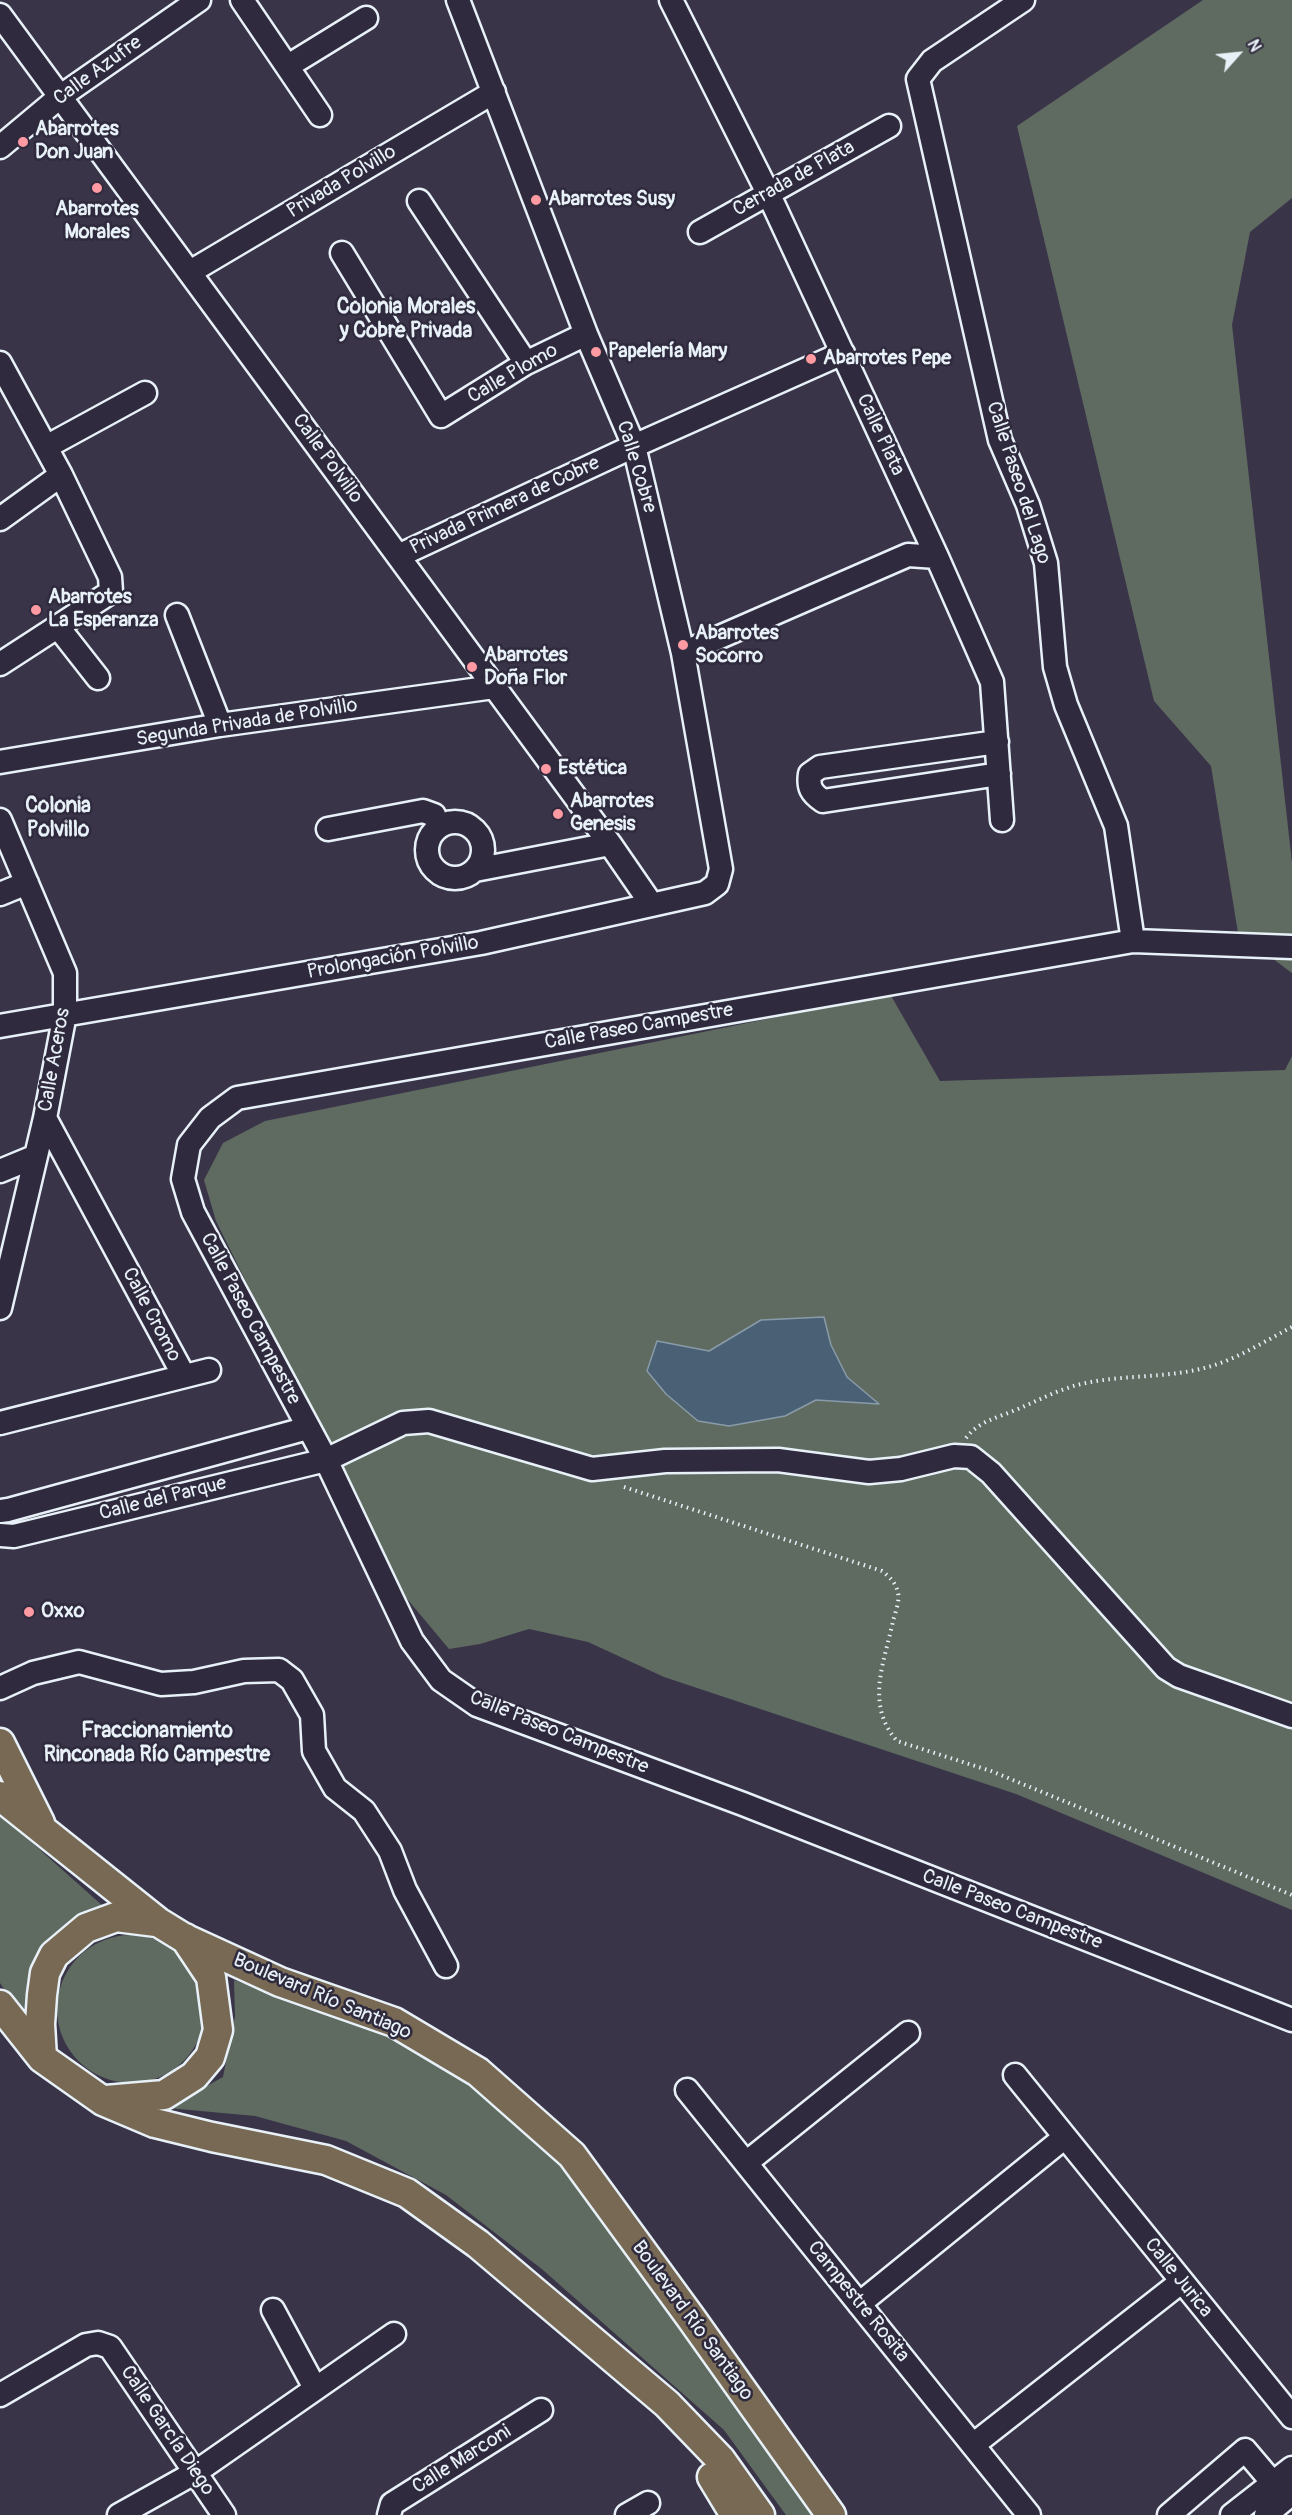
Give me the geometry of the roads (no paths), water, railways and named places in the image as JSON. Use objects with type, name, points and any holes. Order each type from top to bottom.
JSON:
[{"type":"main road","points":[[0,1743],[45,1833]]},
{"type":"main road","name":"Boulevard Río Santiago","points":[[0,1796],[158,1922],[184,1938],[280,1982],[394,2022],[478,2072],[572,2155],[832,2510]]},
{"type":"main road","points":[[42,2058],[40,2024],[45,1973],[54,1955],[86,1928],[116,1917],[158,1922]]},
{"type":"main road","points":[[104,2101],[164,2095],[194,2076],[210,2058],[218,2031],[211,1977],[184,1938]]},
{"type":"main road","points":[[0,2005],[42,2058],[104,2101],[155,2123],[326,2160],[407,2193],[478,2244],[667,2404],[721,2460],[760,2515]]},
{"type":"main road","points":[[667,2404],[735,2515]]},
{"type":"street","name":"Calle Azufre","points":[[0,147],[61,96],[199,0]]},
{"type":"street","points":[[243,0],[320,115]]},
{"type":"street","name":"Calle Cobre","points":[[458,0],[586,334],[634,446],[683,653],[721,869],[717,884]]},
{"type":"street","name":"Calle Plata","points":[[671,0],[843,353],[918,518],[938,556],[992,682],[1002,820]]},
{"type":"street","name":"Calle Paseo del Lago","points":[[1023,0],[932,61],[918,79],[1000,440],[1028,505],[1046,563],[1055,667],[1065,705],[1116,826],[1133,941]]},
{"type":"street","name":"Calle Polvillo","points":[[0,15],[610,844],[652,905]]},
{"type":"street","points":[[288,66],[366,18]]},
{"type":"street","name":"Privada Polvillo","points":[[189,272],[494,92]]},
{"type":"street","name":"Cerrada de Plata","points":[[700,232],[889,126]]},
{"type":"street","points":[[419,201],[526,363]]},
{"type":"street","name":"Calle Plomo","points":[[342,253],[441,416],[526,363],[586,334]]},
{"type":"street","name":"Privada Primera de Cobre","points":[[398,556],[634,446],[843,353]]},
{"type":"street","points":[[0,365],[61,475],[110,577],[111,592],[0,664]]},
{"type":"street","points":[[46,447],[145,393]]},
{"type":"street","points":[[0,519],[61,475]]},
{"type":"street","points":[[908,555],[916,537],[918,518]]},
{"type":"street","points":[[683,653],[908,555],[938,556]]},
{"type":"street","points":[[177,615],[220,725]]},
{"type":"street","points":[[58,627],[98,678]]},
{"type":"street","name":"Segunda Privada de Polvillo","points":[[0,762],[220,725],[494,687]]},
{"type":"street","points":[[997,742],[820,766],[810,774],[808,785],[813,795],[823,801],[999,774]]},
{"type":"street","points":[[328,829],[423,810],[434,815],[439,827]]},
{"type":"street","name":"Calle Aceros","points":[[0,820],[66,973],[65,1014],[45,1118],[0,1308]]},
{"type":"street","points":[[475,870],[483,852],[482,843],[477,834],[471,828],[455,822],[439,827],[429,841],[427,850],[433,868],[440,874],[458,878],[467,876],[475,870],[610,844]]},
{"type":"street","points":[[0,894],[27,883]]},
{"type":"street","name":"Prolongación Polvillo","points":[[0,1026],[481,943],[705,893],[717,884]]},
{"type":"street","name":"Calle Paseo Campestre","points":[[1292,947],[1133,941],[237,1098],[210,1118],[189,1145],[183,1179],[193,1212],[326,1460],[412,1641],[441,1680],[477,1705],[743,1804],[1292,2020]]},
{"type":"street","name":"Calle Cromo","points":[[0,1423],[184,1376],[45,1118]]},
{"type":"street","points":[[0,1171],[34,1157]]},
{"type":"street","points":[[184,1376],[209,1370]]},
{"type":"street","name":"Calle del Parque","points":[[0,1535],[14,1536],[326,1460],[403,1423],[429,1421],[592,1469],[665,1461],[778,1460],[870,1472],[901,1469],[954,1456],[971,1458],[991,1473],[1166,1668],[1179,1676],[1292,1716]]},
{"type":"street","name":"Calle del Parque","points":[[0,1510],[8,1510],[308,1428]]},
{"type":"street","points":[[170,1466],[178,1495]]},
{"type":"street","points":[[0,1688],[33,1673],[80,1662],[161,1684],[194,1682],[244,1671],[279,1670],[292,1680],[312,1715],[314,1751],[329,1779],[335,1788],[364,1811],[390,1851],[405,1890],[446,1966]]},
{"type":"street","points":[[746,2163],[908,2033]]},
{"type":"street","name":"Calle Jurica","points":[[1015,2076],[1292,2417]]},
{"type":"street","name":"Campestre Rosita","points":[[687,2090],[1029,2515]]},
{"type":"street","points":[[859,2304],[1065,2137]]},
{"type":"street","points":[[973,2445],[1181,2282]]},
{"type":"street","points":[[273,2310],[315,2388]]},
{"type":"street","points":[[119,2515],[196,2472],[394,2334]]},
{"type":"street","name":"Calle García Diego","points":[[0,2395],[86,2345],[98,2343],[110,2347],[224,2515]]},
{"type":"street","name":"Calle Marconi","points":[[388,2515],[392,2504],[541,2410]]},
{"type":"street","points":[[1169,2515],[1245,2450],[1283,2488]]},
{"type":"street","points":[[1266,2515],[1283,2488],[1292,2468]]},
{"type":"street","points":[[1232,2515],[1283,2488]]},
{"type":"street","points":[[627,2515],[648,2503]]},
{"type":"water","points":[[824,1317],[831,1345],[847,1377],[879,1404],[816,1400],[785,1416],[729,1426],[698,1421],[666,1394],[647,1371],[657,1341],[709,1351],[761,1320]]},
{"type":"place","name":"Abarrotes Don Juan","points":[[23,142]]},
{"type":"place","name":"Abarrotes Morales","points":[[97,188]]},
{"type":"place","name":"Abarrotes Susy","points":[[536,200]]},
{"type":"place","name":"Papelería Mary","points":[[596,352]]},
{"type":"place","name":"Abarrotes Pepe","points":[[811,359]]},
{"type":"place","name":"Abarrotes La Esperanza","points":[[36,610]]},
{"type":"place","name":"Abarrotes Socorro","points":[[683,645]]},
{"type":"place","name":"Abarrotes Doña Flor","points":[[472,667]]},
{"type":"place","name":"Estética","points":[[546,769]]},
{"type":"place","name":"Abarrotes Genesis","points":[[558,814]]},
{"type":"place","name":"Oxxo","points":[[29,1612]]},
{"type":"district","name":"Colonia Morales y Cobre Privada","points":[[406,320]]},
{"type":"district","name":"Colonia Polvillo","points":[[58,819]]},
{"type":"district","name":"Fraccionamiento Rinconada Río Campestre","points":[[157,1744]]}]
